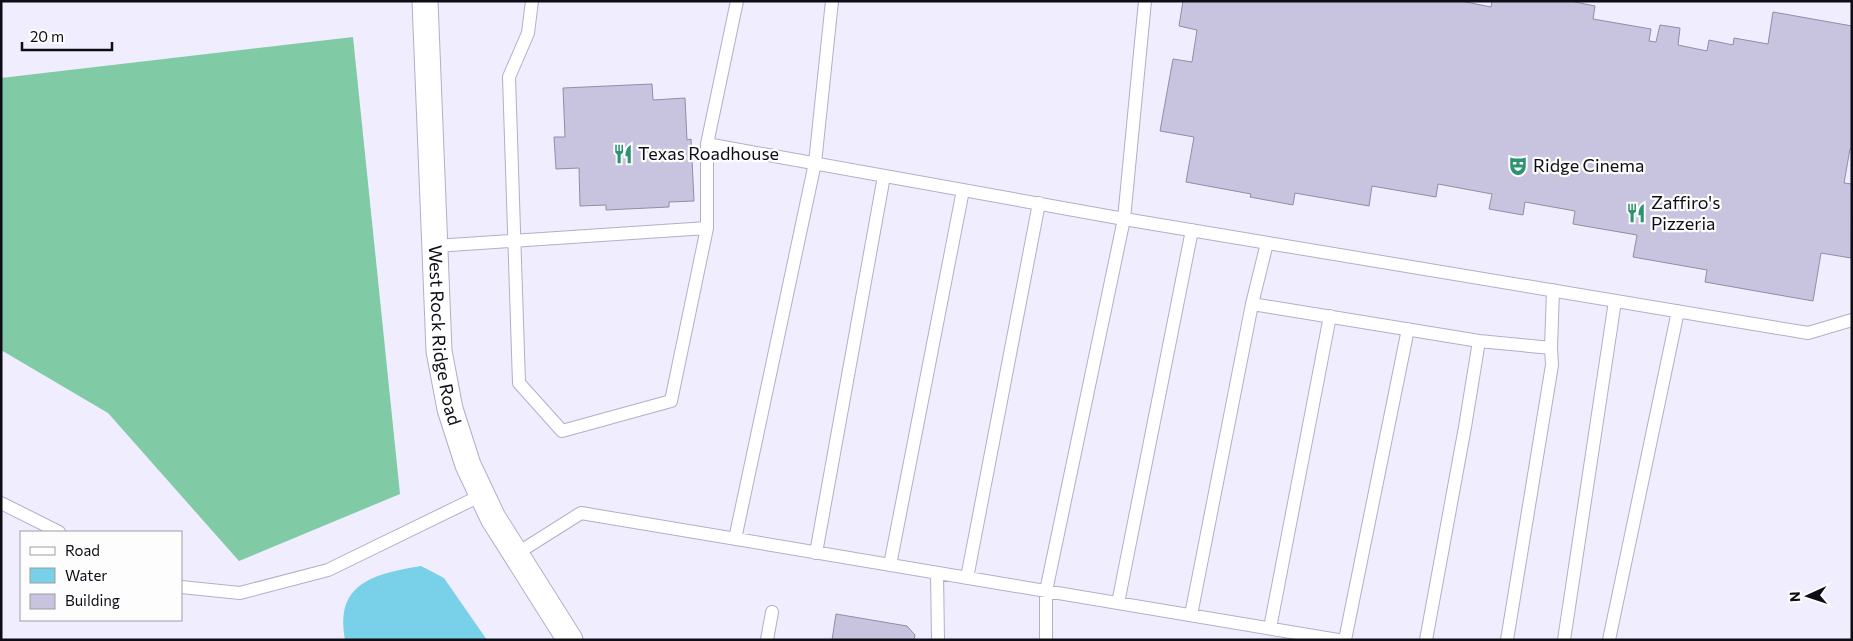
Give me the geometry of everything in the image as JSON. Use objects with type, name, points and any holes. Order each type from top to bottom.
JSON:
[{"type":"street","name":"West Rock Ridge Road","points":[[425,1],[441,360],[455,428],[468,464],[494,518],[570,640]]},
{"type":"lane","points":[[532,1],[528,33],[509,77],[519,384],[562,431],[672,401],[707,228],[707,144],[737,1]]},
{"type":"lane","points":[[735,539],[815,163],[832,1]]},
{"type":"lane","points":[[1046,640],[1046,591],[1124,219],[1145,1]]},
{"type":"lane","points":[[707,144],[1124,219],[1808,333],[1852,320]]},
{"type":"lane","points":[[816,553],[884,176]]},
{"type":"lane","points":[[890,565],[963,190]]},
{"type":"lane","points":[[967,578],[1039,203]]},
{"type":"lane","points":[[435,246],[707,228]]},
{"type":"lane","points":[[1118,603],[1192,230]]},
{"type":"lane","points":[[1191,615],[1252,304],[1267,243]]},
{"type":"lane","points":[[1507,640],[1552,365],[1553,290]]},
{"type":"lane","points":[[1564,640],[1615,301]]},
{"type":"lane","points":[[1252,304],[1478,341],[1551,348]]},
{"type":"lane","points":[[1609,640],[1678,311]]},
{"type":"lane","points":[[1270,628],[1330,316]]},
{"type":"lane","points":[[1345,640],[1408,329]]},
{"type":"lane","points":[[1426,640],[1465,427],[1478,341]]},
{"type":"lane","points":[[182,587],[240,593],[328,570],[482,495]]},
{"type":"lane","points":[[1,503],[57,531]]},
{"type":"lane","points":[[516,554],[581,513],[1338,640]]},
{"type":"lane","points":[[937,573],[938,640]]},
{"type":"lane","points":[[767,640],[772,612]]},
{"type":"green space","points":[[353,37],[400,494],[239,561],[108,413],[1,350],[1,78]]},
{"type":"water","points":[[421,566],[444,578],[487,640],[345,640],[343,620],[346,605],[352,593],[362,584],[374,578]]},
{"type":"building","name":"Ridge Cinema","points":[[1183,1],[1461,1],[1491,7],[1492,1],[1570,1],[1595,6],[1593,19],[1651,29],[1649,41],[1656,42],[1660,25],[1680,28],[1678,45],[1707,51],[1709,40],[1733,45],[1734,38],[1768,44],[1773,12],[1852,26],[1852,149],[1850,149],[1844,183],[1852,184],[1851,258],[1821,253],[1813,301],[1705,282],[1707,270],[1633,257],[1637,235],[1573,224],[1575,211],[1525,202],[1523,215],[1489,209],[1492,194],[1438,184],[1436,197],[1372,186],[1369,206],[1295,193],[1293,205],[1250,197],[1251,194],[1186,182],[1194,137],[1160,131],[1173,59],[1192,62],[1197,30],[1179,26]]},
{"type":"building","name":"Texas Roadhouse","points":[[652,84],[653,100],[685,98],[687,140],[691,139],[694,201],[669,202],[669,207],[606,210],[606,205],[580,206],[579,168],[556,169],[554,137],[565,137],[563,88]]},
{"type":"building","points":[[836,614],[907,626],[915,635],[914,640],[832,640]]},
{"type":"place","name":"Texas Roadhouse","points":[[623,154]]},
{"type":"place","name":"Ridge Cinema","points":[[1518,166]]},
{"type":"place","name":"Zaffiro's Pizzeria","points":[[1636,213]]}]
